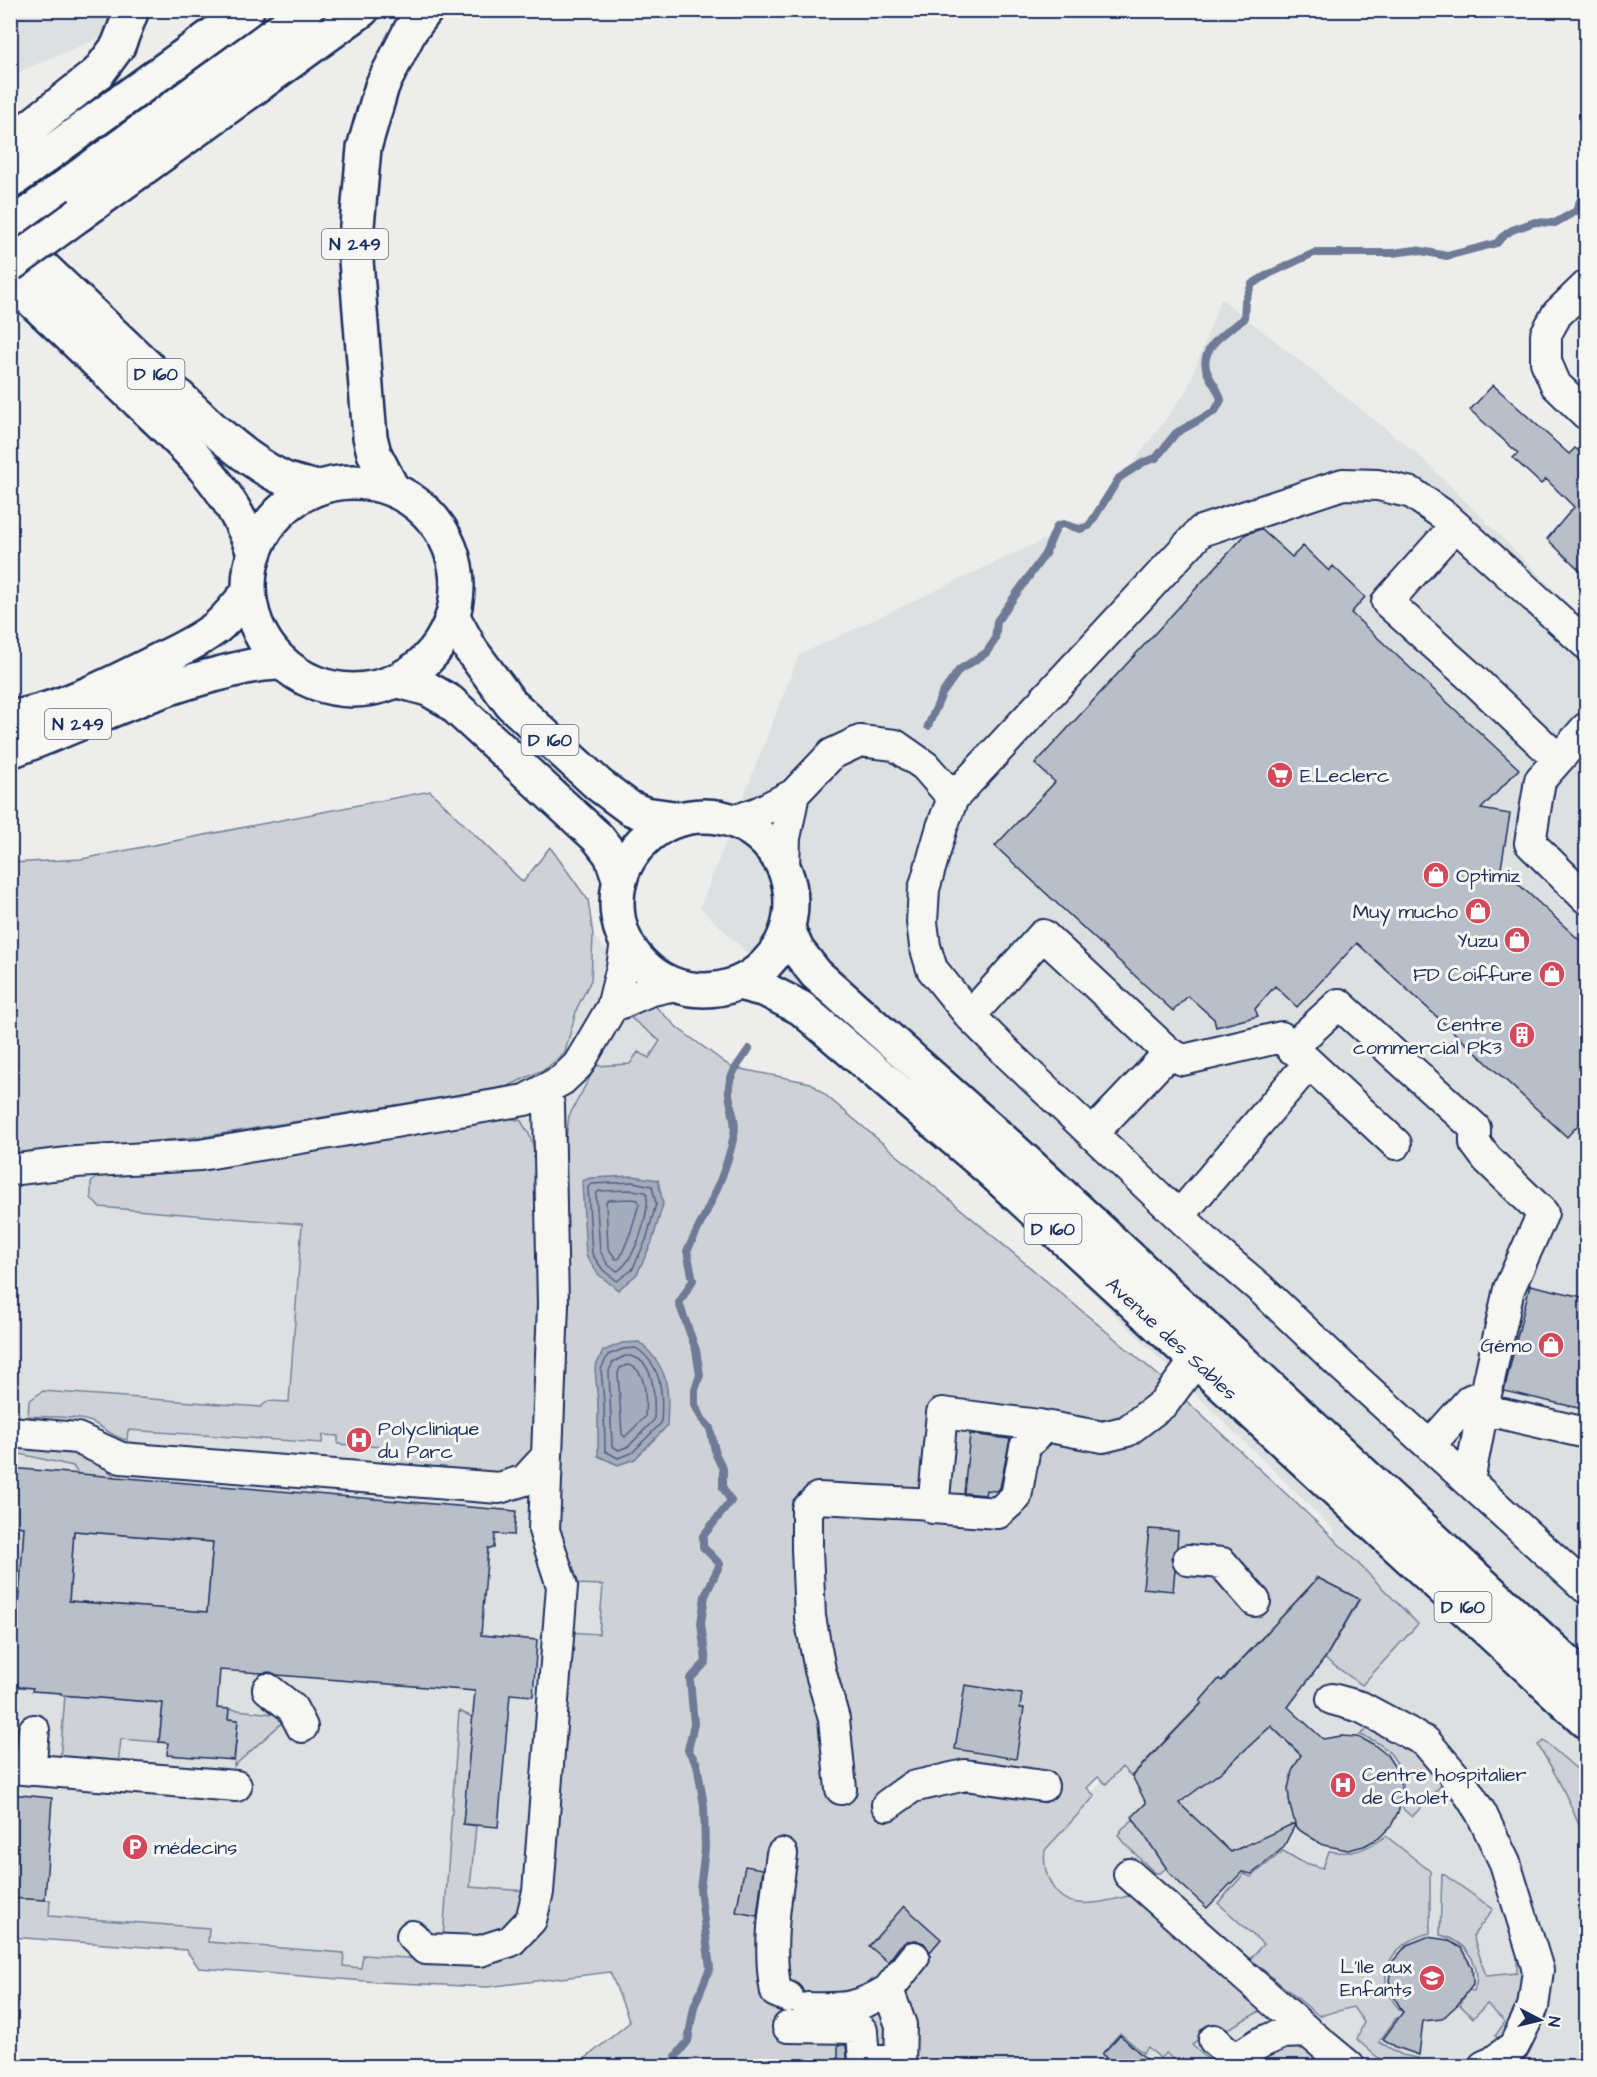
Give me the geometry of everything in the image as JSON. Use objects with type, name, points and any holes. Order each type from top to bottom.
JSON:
[{"type":"main road","points":[[10,143],[98,73],[118,46],[132,10]]},
{"type":"main road","points":[[10,182],[247,10]]},
{"type":"main road","points":[[10,265],[70,203],[307,10]]},
{"type":"main road","points":[[10,227],[70,203],[362,10]]},
{"type":"main road","name":"N 249","points":[[392,488],[374,453],[370,437],[354,248],[364,148],[382,86],[410,31],[426,10]]},
{"type":"main road","name":"D 160","points":[[10,236],[213,429],[266,469],[287,480],[317,488]]},
{"type":"main road","name":"D 160","points":[[10,280],[191,452],[236,510],[246,529],[254,553]]},
{"type":"main road","points":[[342,482],[367,482],[392,488],[419,504],[440,527],[454,555],[458,586],[453,617],[435,651],[423,665],[399,681],[375,689],[325,688],[301,678],[281,663],[264,642],[253,619],[248,593],[249,573],[254,553],[268,525],[290,503],[317,488],[342,482]]},
{"type":"main road","name":"N 249","points":[[10,718],[59,705],[139,671],[178,651],[204,637],[219,625],[248,593]]},
{"type":"main road","name":"D 160","points":[[453,617],[471,650],[511,704],[599,785],[630,808],[645,814],[681,819]]},
{"type":"main road","name":"N 249","points":[[10,751],[189,680],[264,663],[281,663]]},
{"type":"main road","name":"D 160","points":[[399,681],[428,689],[449,701],[598,838],[611,855],[620,881]]},
{"type":"main road","points":[[708,816],[734,821],[749,828],[763,839],[784,866],[791,897],[788,929],[769,962],[755,974],[739,983],[717,990],[696,990],[675,985],[659,978],[646,968],[626,942],[619,922],[617,901],[620,881],[628,860],[642,841],[660,827],[681,819],[708,816]]},
{"type":"main road","name":"Avenue des Sables","points":[[788,929],[797,950],[816,974],[1017,1153],[1587,1680]]},
{"type":"main road","name":"Avenue des Sables","points":[[739,983],[766,990],[801,1008],[979,1161],[1584,1722]]},
{"type":"street","points":[[1587,286],[1557,314],[1546,334],[1546,362],[1556,385],[1587,414]]},
{"type":"street","points":[[1587,644],[1450,521],[1412,493],[1378,485],[1343,484],[1201,531],[953,798],[924,889],[922,922],[925,946],[932,969],[970,1016],[1092,1134],[1587,1588]]},
{"type":"street","points":[[1450,521],[1387,602],[1558,759]]},
{"type":"street","points":[[1587,728],[1540,780],[1530,843],[1587,898]]},
{"type":"street","points":[[734,821],[794,795],[832,754],[860,741],[895,744],[925,766],[953,798]]},
{"type":"street","points":[[784,866],[785,838],[794,795]]},
{"type":"street","points":[[970,1016],[1042,935],[1169,1053],[1183,1060],[1281,1037],[1396,1144]]},
{"type":"street","points":[[10,1170],[76,1162],[200,1155],[525,1100],[544,1092],[578,1065],[612,1007],[626,942]]},
{"type":"street","points":[[612,1007],[649,991],[675,985]]},
{"type":"street","points":[[1180,1215],[1298,1076],[1301,1056],[1339,1004],[1475,1128],[1475,1143],[1487,1159],[1543,1213],[1509,1290],[1469,1481]]},
{"type":"street","points":[[1092,1134],[1169,1053]]},
{"type":"street","points":[[412,1936],[425,1948],[480,1951],[511,1941],[531,1920],[538,1892],[562,1586],[544,1530],[553,1305],[549,1105],[544,1092]]},
{"type":"street","points":[[1039,1425],[1038,1434],[1025,1447],[1016,1497],[999,1513],[933,1508],[942,1413],[1039,1425],[1103,1437],[1127,1431],[1164,1403],[1196,1360]]},
{"type":"street","points":[[1485,1399],[1495,1412],[1587,1433]]},
{"type":"street","points":[[1430,1445],[1470,1400],[1485,1399]]},
{"type":"street","points":[[10,1432],[77,1438],[121,1458],[499,1488],[525,1480],[547,1456]]},
{"type":"street","points":[[841,1789],[834,1719],[820,1670],[810,1617],[807,1509],[818,1498],[933,1504]]},
{"type":"street","points":[[1188,1560],[1222,1563],[1255,1601]]},
{"type":"street","points":[[268,1689],[292,1708],[302,1727]]},
{"type":"street","points":[[1332,1699],[1361,1707],[1426,1742],[1465,1788],[1482,1813],[1505,1863],[1538,1970],[1533,2007],[1514,2046],[1484,2067]]},
{"type":"street","points":[[34,1730],[20,1769],[236,1786]]},
{"type":"street","points":[[887,1805],[912,1787],[965,1775],[1043,1786]]},
{"type":"street","points":[[782,1854],[773,1921],[772,1971],[776,1992],[788,2010],[858,2028],[862,2031],[864,2061],[900,2064],[901,2025],[888,1990]]},
{"type":"street","points":[[1129,1874],[1348,2067]]},
{"type":"street","points":[[788,2010],[847,2008],[865,2004],[888,1990],[914,1957]]},
{"type":"street","points":[[1214,2040],[1235,2059],[1260,2043],[1283,2033],[1308,2032]]},
{"type":"shaded area","points":[[11,11],[164,11],[11,75]]},
{"type":"shaded area","points":[[1221,298],[1420,456],[1586,621],[1586,2066],[806,2066],[1007,1883],[1336,1532],[700,907],[799,655],[1094,516],[1187,390]]},
{"type":"shaded area","name":"Polyclinique du Parc","points":[[430,791],[523,882],[550,847],[588,900],[593,935],[655,1006],[713,1062],[704,1968],[576,2066],[630,2022],[610,1972],[487,1987],[378,1982],[199,1968],[186,1950],[11,1937],[11,863],[82,859]]},
{"type":"shaded area","points":[[430,791],[523,882],[550,847],[588,900],[593,935],[591,980],[577,1008],[565,1052],[547,1068],[506,1087],[208,1136],[11,1156],[11,863],[82,859]]},
{"type":"shaded area","points":[[655,1006],[679,1029],[731,1067],[811,1083],[1164,1380],[1327,1532],[1418,1624],[1362,1685],[1325,1659],[1360,1599],[1316,1577],[1313,1583],[1222,1680],[1219,1679],[1200,1701],[1201,1703],[1131,1776],[1122,1767],[1106,1784],[1098,1777],[1087,1788],[1095,1796],[1045,1850],[1045,1867],[1048,1876],[1051,1884],[1062,1897],[1078,1903],[1092,1903],[1133,1895],[1262,2010],[1224,2031],[1211,2026],[1192,2045],[1215,2066],[1189,2066],[1184,2062],[1180,2066],[1166,2053],[1160,2058],[1148,2047],[1143,2053],[1120,2033],[1102,2054],[1109,2061],[1104,2066],[576,2066],[630,2022],[610,1972],[487,1987],[378,1982],[199,1968],[186,1950],[11,1937],[10,1898],[50,1900],[49,1916],[209,1928],[208,1942],[344,1953],[343,1966],[361,1968],[363,1955],[479,1963],[519,1949],[568,1632],[599,1634],[603,1585],[574,1584],[557,1523],[561,1175],[569,1116],[596,1066],[630,1064],[638,1052],[649,1058],[660,1041],[631,1018],[644,1009]]},
{"type":"shaded area","points":[[507,1117],[521,1121],[529,1134],[536,1154],[544,1282],[536,1442],[531,1457],[509,1474],[382,1467],[383,1447],[338,1444],[338,1436],[323,1435],[322,1443],[128,1430],[127,1440],[82,1419],[28,1416],[29,1401],[43,1391],[261,1407],[268,1401],[289,1402],[302,1224],[99,1207],[91,1198],[91,1183],[99,1174]]},
{"type":"shaded area","points":[[11,1444],[85,1452],[118,1479],[79,1475],[73,1466],[11,1452]]},
{"type":"shaded area","points":[[10,1525],[24,1527],[19,1601],[11,1600]]},
{"type":"shaded area","points":[[74,1531],[213,1542],[207,1612],[69,1601]]},
{"type":"shaded area","points":[[65,1695],[163,1703],[159,1742],[121,1739],[118,1765],[60,1761]]},
{"type":"shaded area","points":[[229,1709],[281,1715],[284,1721],[234,1766],[238,1720],[228,1719]]},
{"type":"shaded area","points":[[459,1711],[473,1717],[463,1824],[476,1826],[470,1887],[528,1891],[523,1912],[514,1923],[496,1934],[476,1939],[443,1939]]},
{"type":"shaded area","points":[[1374,1724],[1392,1731],[1448,1778],[1412,1817],[1403,1809],[1403,1784],[1397,1763],[1382,1746],[1360,1735]]},
{"type":"shaded area","points":[[1271,1726],[1301,1756],[1293,1772],[1289,1788],[1290,1805],[1296,1823],[1231,1852],[1168,1809],[1221,1772]]},
{"type":"shaded area","points":[[1544,1741],[1586,1777],[1586,1843],[1565,1793],[1538,1745]]},
{"type":"shaded area","points":[[1134,1819],[1170,1865],[1160,1873],[1155,1873],[1118,1835]]},
{"type":"shaded area","points":[[1386,1836],[1430,1871],[1430,1933],[1415,1938],[1393,1955],[1386,1979],[1388,1991],[1406,2015],[1404,2020],[1396,2018],[1379,2042],[1402,2055],[1418,2058],[1417,2066],[1398,2065],[1384,2061],[1357,2039],[1364,2022],[1353,2007],[1319,2016],[1250,1959],[1263,1944],[1218,1903],[1244,1874],[1251,1877],[1283,1851],[1302,1862],[1323,1868],[1329,1851],[1352,1852],[1372,1845]]},
{"type":"shaded area","points":[[1442,1873],[1493,1909],[1473,1936],[1486,1976],[1517,1973],[1517,1955],[1526,1956],[1526,1980],[1515,2023],[1500,2039],[1495,2036],[1505,2022],[1487,2004],[1473,2018],[1460,2005],[1468,1990],[1474,1991],[1476,1972],[1470,1955],[1464,1948],[1440,1935]]},
{"type":"shaded area","points":[[1295,2044],[1312,2052],[1329,2066],[1248,2066],[1265,2053]]},
{"type":"water","points":[[633,1176],[658,1180],[663,1204],[652,1242],[637,1274],[618,1290],[598,1274],[586,1256],[582,1181],[590,1178]]},
{"type":"water","points":[[639,1342],[657,1361],[662,1370],[668,1401],[667,1426],[635,1459],[618,1465],[598,1456],[598,1403],[595,1368],[603,1351],[622,1343]]},
{"type":"building","points":[[1493,385],[1569,454],[1575,448],[1587,458],[1587,577],[1547,539],[1574,507],[1546,479],[1541,484],[1513,458],[1518,453],[1470,410]]},
{"type":"building","name":"E.Leclerc","points":[[1261,529],[1292,557],[1303,546],[1329,571],[1333,566],[1365,597],[1351,613],[1519,769],[1481,809],[1510,814],[1501,868],[1587,947],[1587,1115],[1567,1137],[1357,943],[1297,1007],[1275,986],[1255,1009],[1258,1016],[1216,1027],[1214,1019],[1188,996],[1173,1011],[995,846],[1055,782],[1035,764],[1246,534]]},
{"type":"building","name":"Gémo","points":[[1530,1285],[1587,1298],[1587,1410],[1504,1391]]},
{"type":"building","points":[[970,1434],[1010,1439],[1000,1488],[996,1491],[986,1490],[985,1495],[964,1493]]},
{"type":"building","points":[[10,1468],[516,1511],[514,1535],[495,1534],[494,1548],[488,1548],[481,1635],[537,1640],[533,1696],[510,1694],[498,1827],[463,1824],[475,1691],[277,1675],[270,1672],[220,1670],[217,1708],[229,1709],[228,1719],[238,1720],[234,1760],[167,1755],[168,1743],[159,1742],[163,1703],[61,1695],[61,1693],[32,1691],[33,1688],[11,1686],[14,1651],[10,1651],[10,1600],[19,1601],[24,1527],[10,1525]],"holes":[[[74,1531],[213,1542],[207,1612],[69,1601]]]},
{"type":"building","points":[[1149,1529],[1178,1531],[1177,1547],[1171,1558],[1175,1570],[1173,1591],[1143,1588]]},
{"type":"building","points":[[1318,1578],[1359,1599],[1325,1658],[1288,1707],[1323,1739],[1341,1736],[1358,1737],[1373,1744],[1387,1755],[1396,1769],[1401,1785],[1399,1810],[1391,1826],[1379,1838],[1364,1846],[1348,1850],[1323,1845],[1296,1828],[1295,1825],[1283,1848],[1252,1874],[1242,1872],[1207,1908],[1171,1875],[1132,1817],[1146,1803],[1132,1776],[1202,1703],[1200,1701],[1219,1679],[1222,1681]],"holes":[[[1271,1726],[1301,1755],[1292,1771],[1288,1789],[1295,1823],[1231,1852],[1179,1803],[1221,1772]]]},
{"type":"building","points":[[965,1685],[1022,1694],[1020,1708],[1024,1708],[1016,1759],[955,1749]]},
{"type":"building","points":[[10,1794],[52,1798],[45,1900],[10,1898]]},
{"type":"building","points":[[745,1866],[763,1869],[757,1916],[736,1912]]},
{"type":"building","points":[[904,1906],[941,1939],[930,1952],[924,1943],[916,1940],[907,1941],[900,1946],[888,1962],[869,1946]]},
{"type":"building","name":"L’Ile aux Enfants","points":[[1427,1937],[1448,1940],[1461,1948],[1472,1967],[1473,1985],[1442,2019],[1423,2021],[1419,2055],[1396,2047],[1383,2039],[1403,2012],[1394,1997],[1389,1980],[1393,1961],[1407,1945]]},
{"type":"building","points":[[1120,2035],[1155,2067],[1116,2067],[1102,2054]]},
{"type":"building","points":[[838,2045],[846,2045],[848,2067],[838,2067]]},
{"type":"waterway","points":[[1586,64],[1586,71]]},
{"type":"waterway","points":[[928,726],[942,694],[959,670],[986,653],[995,640],[997,621],[1045,554],[1057,526],[1063,524],[1080,529],[1089,526],[1119,478],[1144,462],[1156,458],[1176,433],[1215,411],[1221,400],[1208,374],[1205,365],[1206,357],[1215,342],[1244,319],[1245,301],[1252,284],[1314,253],[1392,253],[1416,250],[1447,256],[1497,243],[1512,230],[1535,222],[1555,223],[1576,211],[1586,186]]},
{"type":"waterway","points":[[678,2066],[676,2056],[688,2041],[694,2007],[710,1968],[700,1889],[705,1849],[704,1806],[697,1764],[688,1750],[694,1724],[690,1679],[706,1662],[701,1623],[705,1596],[720,1564],[703,1547],[703,1536],[731,1501],[723,1488],[723,1469],[716,1455],[710,1428],[695,1405],[695,1390],[700,1375],[696,1350],[679,1303],[693,1280],[687,1251],[720,1180],[734,1135],[735,1128],[729,1094],[731,1077],[749,1049]]},
{"type":"place","name":"E.Leclerc","points":[[1280,775]]},
{"type":"place","name":"Optimiz","points":[[1436,875]]},
{"type":"place","name":"Muy mucho","points":[[1478,911]]},
{"type":"place","name":"Yuzu","points":[[1517,940]]},
{"type":"place","name":"FD Coiffure","points":[[1552,974]]},
{"type":"place","name":"Centre commercial PK3","points":[[1522,1035]]},
{"type":"place","name":"Gémo","points":[[1551,1345]]},
{"type":"place","name":"Polyclinique du Parc","points":[[359,1440]]},
{"type":"place","name":"Centre hospitalier de Cholet","points":[[1343,1785]]},
{"type":"place","name":"médecins","points":[[135,1847]]},
{"type":"place","name":"L’Ile aux Enfants","points":[[1432,1978]]}]
